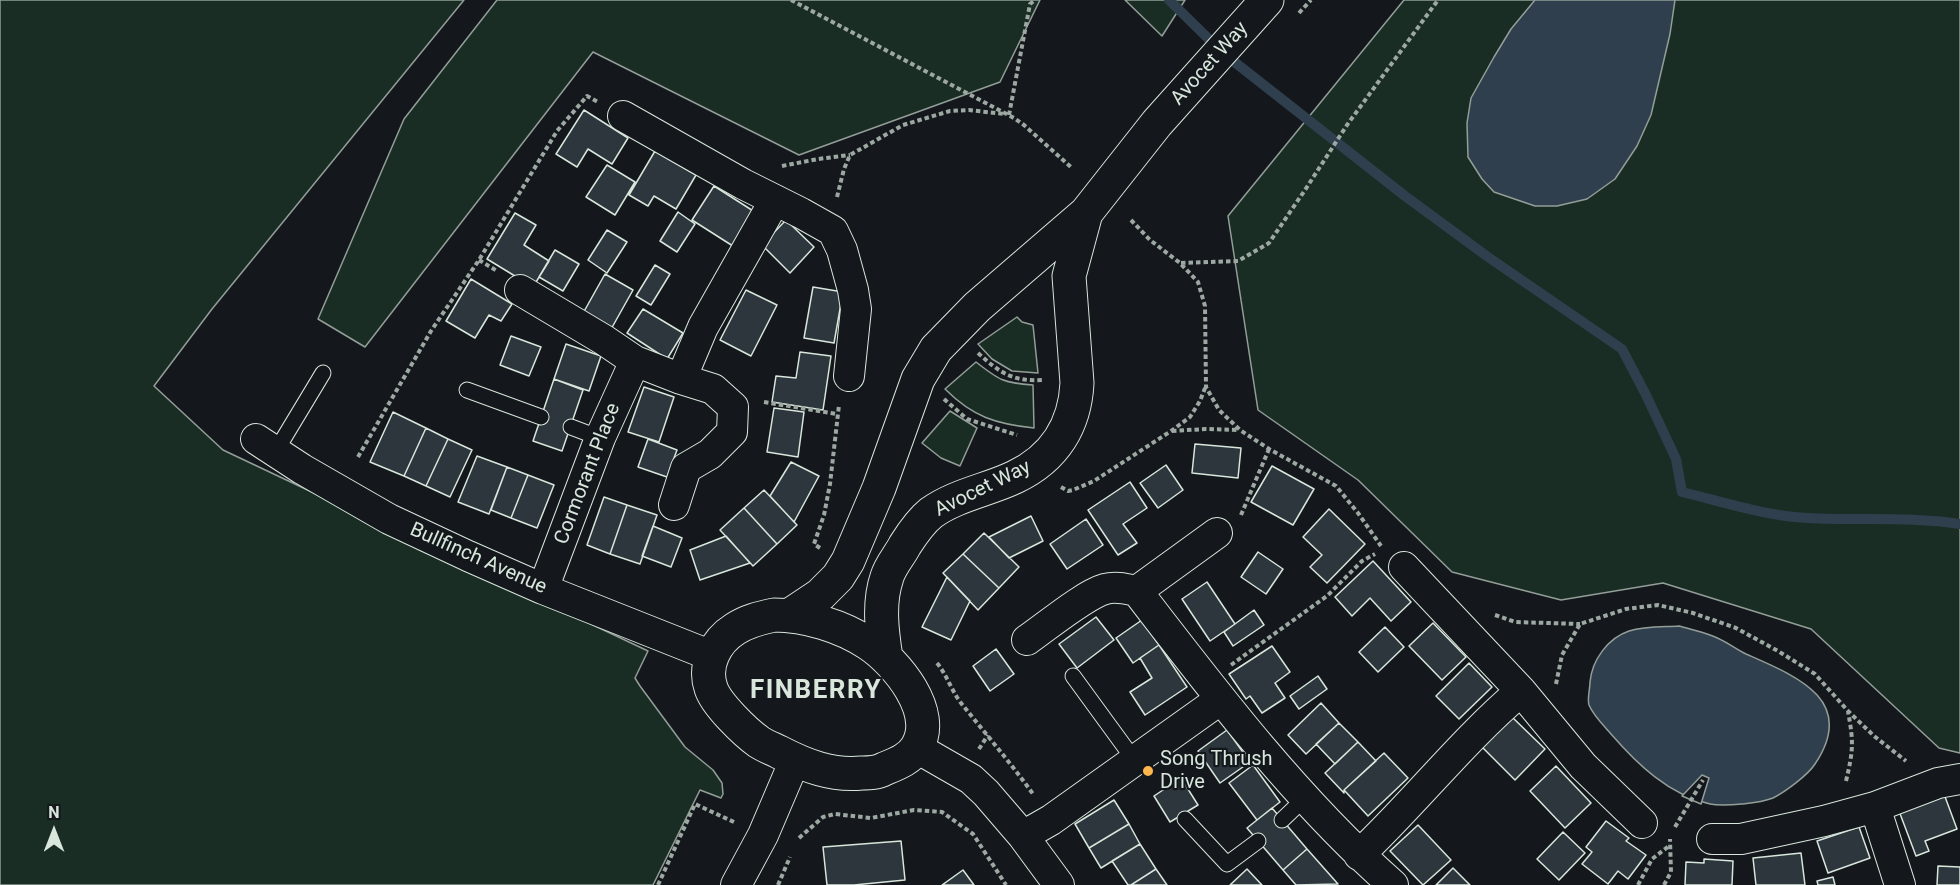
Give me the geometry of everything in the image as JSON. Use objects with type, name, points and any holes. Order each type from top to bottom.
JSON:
[{"type":"street","name":"Avocet Way","points":[[790,615],[820,595],[838,577],[848,561],[879,488],[918,379],[936,349],[977,306],[1086,213],[1157,123],[1267,0]]},
{"type":"street","points":[[623,116],[743,184],[833,231],[842,249],[856,309],[849,376]]},
{"type":"street","points":[[681,379],[703,327],[775,200]]},
{"type":"street","name":"Avocet Way","points":[[886,658],[881,611],[887,576],[916,530],[930,514],[947,504],[1015,477],[1034,466],[1061,440],[1074,410],[1076,398],[1069,276],[1086,213]]},
{"type":"street","points":[[520,290],[635,361],[713,389],[733,407],[732,432],[710,454],[686,468],[674,506]]},
{"type":"street","name":"Cormorant Place","points":[[543,589],[600,438],[635,361]]},
{"type":"street","name":"Bullfinch Avenue","points":[[266,445],[302,469],[389,519],[543,589],[712,656]]},
{"type":"street","points":[[1137,591],[1217,533]]},
{"type":"street","points":[[1393,558],[1521,691],[1583,766],[1642,823]]},
{"type":"street","points":[[1027,640],[1105,589],[1122,588],[1137,591],[1214,690],[1306,797],[1359,855],[1393,885]]},
{"type":"street","points":[[774,615],[790,615],[846,632],[869,644],[902,674],[921,711],[923,734],[917,748],[903,761],[879,772],[852,774],[822,771],[760,742],[732,718],[711,689],[708,672],[712,656],[728,636],[742,625],[774,615]]},
{"type":"street","points":[[1023,836],[1051,820],[1135,761],[1214,690]]},
{"type":"street","points":[[1359,855],[1392,824],[1498,710],[1521,691]]},
{"type":"street","points":[[917,748],[971,779],[1023,836],[1059,885]]},
{"type":"street","points":[[736,885],[763,835],[795,760]]},
{"type":"street","points":[[1712,839],[1741,839],[1824,821],[1875,807],[1949,781]]},
{"type":"street","points":[[1875,807],[1900,885]]},
{"type":"lane","points":[[266,445],[322,373]]},
{"type":"lane","points":[[467,390],[541,417]]},
{"type":"lane","points":[[571,427],[600,438]]},
{"type":"lane","points":[[1073,676],[1135,761]]},
{"type":"lane","points":[[1282,820],[1306,797]]},
{"type":"lane","points":[[1185,819],[1227,864],[1258,841]]},
{"type":"path","points":[[790,0],[1024,124],[1071,167]]},
{"type":"path","points":[[1012,117],[1030,4],[1035,0]]},
{"type":"path","points":[[1180,263],[1238,261],[1269,243],[1347,125],[1438,0]]},
{"type":"path","points":[[358,457],[431,331],[479,260],[557,131],[587,96],[623,116]]},
{"type":"path","points":[[743,184],[756,170],[850,155],[903,125],[950,111],[987,111],[1012,117]]},
{"type":"path","points":[[833,231],[838,190],[850,155]]},
{"type":"path","points":[[1055,481],[1062,489],[1073,490],[1113,469],[1190,417],[1206,387],[1204,306],[1198,282],[1131,220]]},
{"type":"path","points":[[954,329],[987,362],[1014,378],[1024,381],[1043,380],[1076,372]]},
{"type":"path","points":[[814,544],[824,515],[830,484],[837,414],[849,376]]},
{"type":"path","points":[[918,379],[938,393],[967,419],[1013,435],[1061,440]]},
{"type":"path","points":[[1206,387],[1219,410],[1240,430],[1336,486],[1393,558]]},
{"type":"path","points":[[733,407],[748,399],[837,414]]},
{"type":"path","points":[[1171,431],[1240,430]]},
{"type":"path","points":[[1217,533],[1239,519],[1269,449]]},
{"type":"path","points":[[1214,690],[1327,596],[1362,561],[1393,558]]},
{"type":"path","points":[[1494,614],[1515,622],[1580,624],[1626,609],[1658,605],[1736,628],[1815,674],[1874,736],[1913,767],[1949,781]]},
{"type":"path","points":[[1548,723],[1562,655],[1580,624]]},
{"type":"path","points":[[935,662],[941,668],[959,700],[1007,758],[1038,801]]},
{"type":"path","points":[[1824,821],[1830,805],[1845,782],[1853,753],[1848,711]]},
{"type":"path","points":[[1681,817],[1703,780]]},
{"type":"path","points":[[658,885],[695,804],[718,815]]},
{"type":"path","points":[[800,836],[823,817],[835,814],[871,818],[914,810],[942,812],[973,834],[1006,885]]},
{"type":"path","points":[[1642,823],[1656,832],[1671,834],[1669,846],[1671,872],[1664,885]]},
{"type":"path","points":[[1638,885],[1652,859],[1669,846]]},
{"type":"path","points":[[778,885],[793,848]]},
{"type":"green space","points":[[0,0],[464,0],[212,309],[154,386],[223,450],[648,651],[635,678],[685,747],[713,770],[722,783],[723,794],[721,798],[700,790],[653,885],[0,885]]},
{"type":"green space","points":[[497,0],[1040,0],[1000,82],[799,155],[593,52],[365,347],[318,319],[404,119]]},
{"type":"green space","points":[[1125,0],[1185,0],[1162,36]]},
{"type":"green space","points":[[1404,0],[1960,0],[1960,753],[1939,748],[1811,629],[1663,583],[1561,600],[1452,572],[1358,480],[1258,410],[1228,216]]},
{"type":"green space","points":[[1017,317],[1022,322],[1033,325],[1038,373],[1012,371],[992,359],[978,344]]},
{"type":"green space","points":[[976,362],[1002,380],[1033,385],[1034,428],[986,418],[955,399],[945,389]]},
{"type":"green space","points":[[950,411],[977,428],[960,466],[941,458],[922,443]]},
{"type":"water","points":[[1535,0],[1675,0],[1670,34],[1651,115],[1637,146],[1615,179],[1587,199],[1557,206],[1535,206],[1494,192],[1482,179],[1468,157],[1467,123],[1471,98],[1511,29]]},
{"type":"water","points":[[1679,626],[1715,637],[1784,671],[1815,693],[1825,707],[1829,723],[1826,742],[1812,768],[1790,788],[1758,802],[1722,805],[1695,800],[1668,786],[1643,767],[1591,709],[1588,700],[1591,674],[1608,644],[1621,634],[1635,629]]},
{"type":"pier","points":[[1702,775],[1709,778],[1701,804],[1682,796]]},
{"type":"building","points":[[584,110],[628,138],[612,164],[588,149],[577,167],[556,154]]},
{"type":"building","points":[[655,151],[696,175],[676,209],[654,196],[648,206],[629,195]]},
{"type":"building","points":[[607,165],[635,182],[615,215],[586,197]]},
{"type":"building","points":[[714,186],[758,214],[736,248],[692,220]]},
{"type":"building","points":[[678,212],[695,224],[677,252],[660,241]]},
{"type":"building","points":[[515,213],[536,225],[524,245],[549,261],[533,287],[487,259]]},
{"type":"building","points":[[786,220],[814,247],[790,273],[762,245]]},
{"type":"building","points":[[607,230],[627,242],[607,273],[588,260]]},
{"type":"building","points":[[555,250],[579,264],[563,291],[539,277]]},
{"type":"building","points":[[655,265],[670,274],[651,305],[636,296]]},
{"type":"building","points":[[605,274],[633,290],[610,331],[582,315]]},
{"type":"building","points":[[471,279],[512,304],[501,321],[489,315],[475,338],[446,321]]},
{"type":"building","points":[[813,287],[843,292],[834,343],[804,338]]},
{"type":"building","points":[[746,290],[777,305],[751,356],[720,340]]},
{"type":"building","points":[[643,309],[683,333],[667,359],[627,333]]},
{"type":"building","points":[[511,336],[541,347],[529,376],[500,365]]},
{"type":"building","points":[[566,344],[601,356],[589,391],[554,379]]},
{"type":"building","points":[[800,352],[831,356],[823,410],[772,402],[776,376],[796,378]]},
{"type":"building","points":[[554,379],[583,390],[562,451],[533,441]]},
{"type":"building","points":[[644,387],[674,397],[659,442],[628,432]]},
{"type":"building","points":[[774,408],[804,412],[798,457],[767,452]]},
{"type":"building","points":[[393,412],[426,428],[404,476],[370,462]]},
{"type":"building","points":[[426,428],[448,439],[426,486],[404,476]]},
{"type":"building","points":[[448,439],[472,450],[450,497],[426,486]]},
{"type":"building","points":[[648,439],[677,450],[667,477],[638,467]]},
{"type":"building","points":[[1195,444],[1241,448],[1238,478],[1192,473]]},
{"type":"building","points":[[477,456],[507,467],[489,514],[458,502]]},
{"type":"building","points":[[791,462],[819,476],[794,522],[770,496]]},
{"type":"building","points":[[1166,465],[1183,490],[1158,508],[1140,483]]},
{"type":"building","points":[[1272,466],[1314,489],[1293,525],[1251,502]]},
{"type":"building","points":[[507,467],[528,475],[511,518],[491,510]]},
{"type":"building","points":[[528,475],[554,485],[537,528],[511,518]]},
{"type":"building","points":[[1130,482],[1147,508],[1123,524],[1137,543],[1118,555],[1088,510]]},
{"type":"building","points":[[764,490],[797,525],[777,544],[744,508]]},
{"type":"building","points":[[604,497],[627,505],[610,554],[587,545]]},
{"type":"building","points":[[627,505],[657,515],[640,564],[610,554]]},
{"type":"building","points":[[744,508],[777,544],[753,566],[720,530]]},
{"type":"building","points":[[1329,509],[1365,544],[1327,583],[1310,567],[1322,555],[1303,537]]},
{"type":"building","points":[[1031,516],[1043,541],[1009,558],[989,537]]},
{"type":"building","points":[[1086,519],[1103,545],[1067,569],[1050,544]]},
{"type":"building","points":[[653,526],[682,538],[671,567],[642,556]]},
{"type":"building","points":[[984,533],[1019,567],[999,588],[963,554]]},
{"type":"building","points":[[726,536],[750,563],[700,580],[690,550]]},
{"type":"building","points":[[1258,552],[1283,569],[1266,594],[1241,577]]},
{"type":"building","points":[[963,554],[999,588],[978,610],[943,573]]},
{"type":"building","points":[[1373,561],[1411,602],[1391,621],[1370,598],[1352,616],[1335,597]]},
{"type":"building","points":[[947,577],[970,601],[951,640],[922,627]]},
{"type":"building","points":[[1207,582],[1235,624],[1210,641],[1182,599]]},
{"type":"building","points":[[1254,610],[1264,625],[1233,646],[1224,632]]},
{"type":"building","points":[[1096,617],[1114,640],[1077,668],[1059,644]]},
{"type":"building","points":[[1142,620],[1159,645],[1133,663],[1116,638]]},
{"type":"building","points":[[1433,623],[1466,657],[1442,680],[1409,646]]},
{"type":"building","points":[[1385,627],[1404,647],[1378,672],[1359,652]]},
{"type":"building","points":[[1159,645],[1187,687],[1145,715],[1130,692],[1152,678],[1140,658]]},
{"type":"building","points":[[1272,646],[1290,672],[1275,683],[1285,698],[1262,713],[1250,696],[1246,699],[1229,674]]},
{"type":"building","points":[[996,649],[1014,674],[990,691],[973,666]]},
{"type":"building","points":[[1469,663],[1492,687],[1459,719],[1436,696]]},
{"type":"building","points":[[1318,676],[1327,689],[1299,709],[1290,696]]},
{"type":"building","points":[[1321,703],[1339,723],[1306,754],[1288,735]]},
{"type":"building","points":[[1512,717],[1545,749],[1515,780],[1482,747]]},
{"type":"building","points":[[1339,723],[1358,742],[1335,764],[1316,744]]},
{"type":"building","points":[[1227,730],[1250,762],[1220,783],[1198,751]]},
{"type":"building","points":[[1358,742],[1376,761],[1344,790],[1344,793],[1325,773]]},
{"type":"building","points":[[1384,753],[1408,778],[1368,816],[1344,790]]},
{"type":"building","points":[[1253,765],[1280,802],[1257,820],[1229,783]]},
{"type":"building","points":[[1556,766],[1591,803],[1565,828],[1530,791]]},
{"type":"building","points":[[1181,778],[1198,805],[1170,822],[1154,796]]},
{"type":"building","points":[[1944,794],[1957,829],[1925,841],[1929,851],[1916,856],[1899,811]]},
{"type":"building","points":[[1114,800],[1129,824],[1089,848],[1075,824]]},
{"type":"building","points":[[1272,808],[1307,849],[1283,870],[1247,828]]},
{"type":"building","points":[[1606,821],[1629,838],[1626,841],[1646,855],[1628,879],[1618,871],[1608,884],[1582,864],[1592,852],[1586,847]]},
{"type":"building","points":[[1129,824],[1140,844],[1101,868],[1089,848]]},
{"type":"building","points":[[1418,825],[1451,860],[1423,885],[1390,851]]},
{"type":"building","points":[[1859,827],[1870,858],[1828,873],[1817,841]]},
{"type":"building","points":[[1563,832],[1585,853],[1559,880],[1537,859]]},
{"type":"building","points":[[901,841],[905,880],[827,885],[823,847]]},
{"type":"building","points":[[1140,844],[1156,869],[1128,885],[1112,861]]},
{"type":"building","points":[[1307,849],[1338,884],[1296,885],[1283,870]]},
{"type":"building","points":[[1801,853],[1805,885],[1756,885],[1753,858]]},
{"type":"building","points":[[1704,859],[1733,861],[1732,885],[1685,885],[1686,862],[1704,863]]},
{"type":"building","points":[[1938,866],[1960,867],[1960,885],[1937,885]]},
{"type":"building","points":[[1453,868],[1470,885],[1436,885]]},
{"type":"building","points":[[1156,869],[1167,885],[1131,885]]},
{"type":"building","points":[[1247,869],[1262,885],[1230,885]]},
{"type":"building","points":[[963,870],[974,885],[942,885]]},
{"type":"building","points":[[1833,877],[1835,885],[1818,885],[1817,881]]},
{"type":"waterway","points":[[1169,0],[1223,53],[1405,196],[1488,257],[1622,349],[1676,459],[1682,492],[1760,512],[1792,517],[1903,519],[1960,524]]},
{"type":"place","name":"Song Thrush Drive","points":[[1148,771]]},
{"type":"district","name":"FINBERRY","points":[[816,691]]}]
